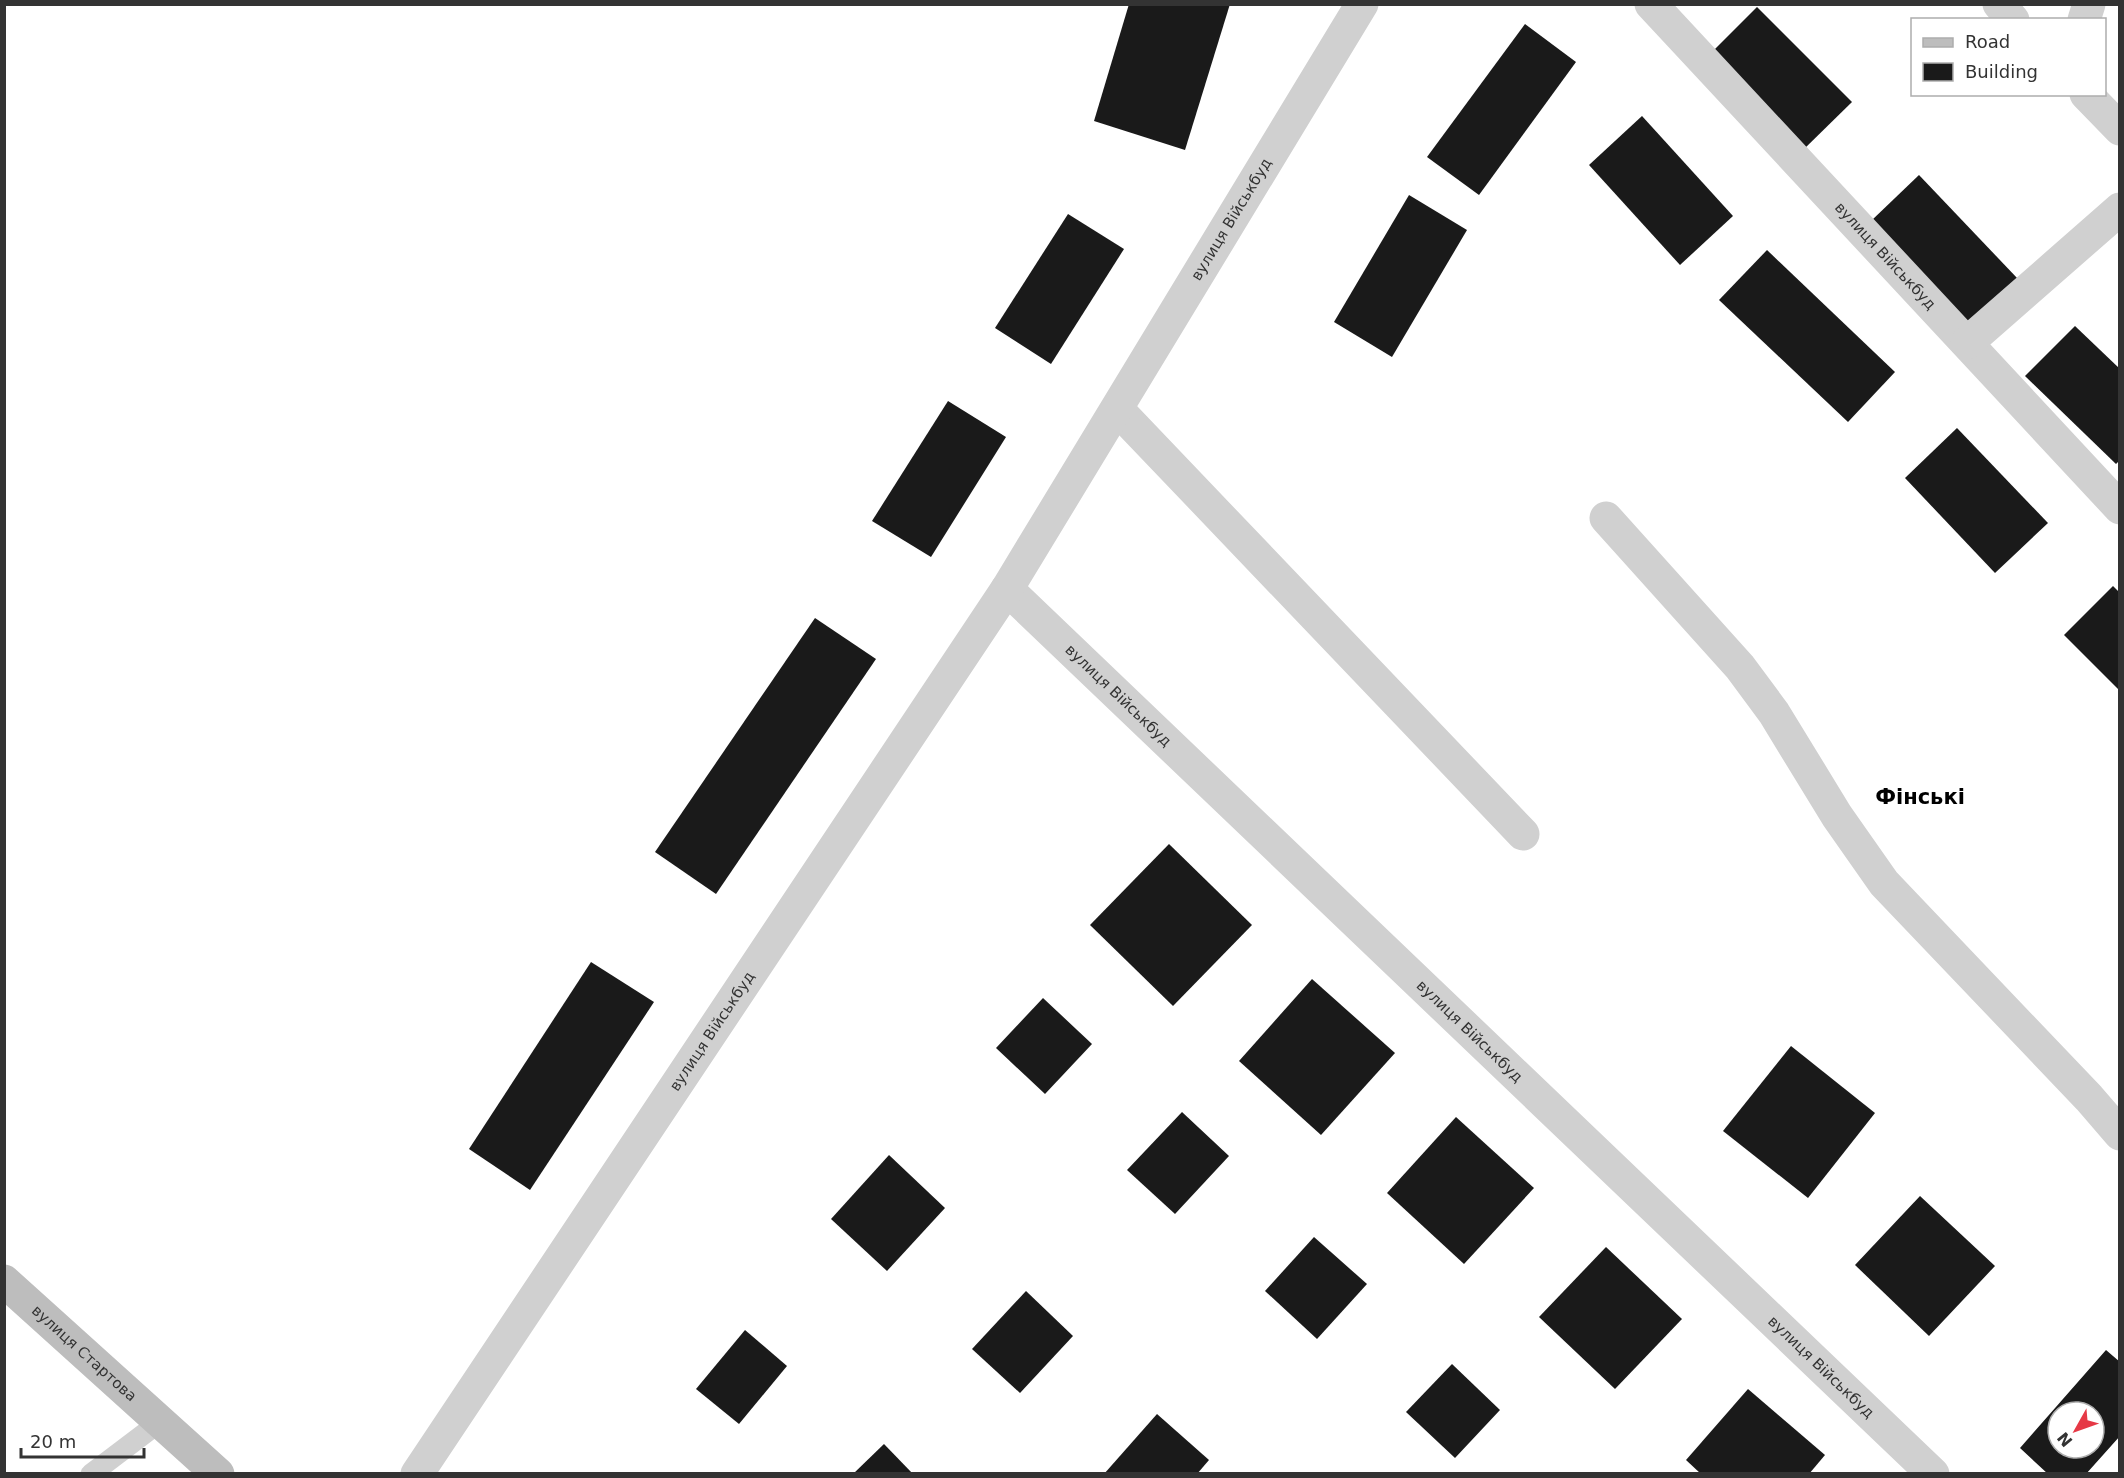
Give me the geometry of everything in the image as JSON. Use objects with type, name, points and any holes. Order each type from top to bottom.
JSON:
[{"type":"main road","name":"вулиця Стартова","points":[[4,1281],[218,1473]]},
{"type":"street","name":"вулиця Військбуд","points":[[417,1473],[1007,589],[1362,4]]},
{"type":"street","name":"вулиця Військбуд","points":[[1651,4],[2120,508]]},
{"type":"street","points":[[1999,4],[2011,18]]},
{"type":"street","points":[[2088,96],[2120,129]]},
{"type":"street","points":[[1967,343],[2120,209]]},
{"type":"street","points":[[1117,409],[1523,834]]},
{"type":"street","points":[[1606,518],[1740,667],[1774,713],[1837,816],[1884,883],[2089,1098],[2120,1134]]},
{"type":"street","name":"вулиця Військбуд","points":[[1007,589],[1933,1473]]},
{"type":"lane","points":[[91,1473],[161,1421]]},
{"type":"building","points":[[1129,4],[1230,4],[1185,150],[1094,121]]},
{"type":"building","points":[[1757,7],[1852,102],[1802,151],[1707,57]]},
{"type":"building","points":[[1525,24],[1576,62],[1479,195],[1427,157]]},
{"type":"building","points":[[1642,116],[1733,216],[1680,265],[1589,165]]},
{"type":"building","points":[[1919,175],[2018,279],[1970,325],[1871,221]]},
{"type":"building","points":[[1409,195],[1467,230],[1392,357],[1334,322]]},
{"type":"building","points":[[1068,214],[1124,249],[1051,364],[995,328]]},
{"type":"building","points":[[1767,250],[1895,372],[1848,422],[1719,300]]},
{"type":"building","points":[[2075,326],[2120,369],[2120,460],[2116,464],[2025,376]]},
{"type":"building","points":[[948,401],[1006,437],[931,557],[872,521]]},
{"type":"building","points":[[1957,428],[2048,523],[1995,573],[1905,478]]},
{"type":"building","points":[[2113,586],[2120,593],[2120,691],[2064,635]]},
{"type":"building","points":[[815,618],[876,659],[716,894],[655,852]]},
{"type":"building","points":[[1169,844],[1252,925],[1173,1006],[1090,925]]},
{"type":"building","points":[[591,962],[654,1002],[530,1190],[469,1149]]},
{"type":"building","points":[[1312,979],[1395,1053],[1321,1135],[1239,1061]]},
{"type":"building","points":[[1043,998],[1092,1044],[1045,1094],[996,1048]]},
{"type":"building","points":[[1791,1046],[1875,1113],[1808,1198],[1723,1131]]},
{"type":"building","points":[[1182,1112],[1229,1156],[1175,1214],[1127,1170]]},
{"type":"building","points":[[1456,1117],[1534,1188],[1464,1264],[1387,1193]]},
{"type":"building","points":[[889,1155],[945,1208],[887,1271],[831,1219]]},
{"type":"building","points":[[1920,1196],[1995,1266],[1929,1336],[1855,1265]]},
{"type":"building","points":[[1314,1237],[1367,1284],[1317,1339],[1265,1291]]},
{"type":"building","points":[[1606,1247],[1682,1319],[1615,1389],[1539,1317]]},
{"type":"building","points":[[1026,1291],[1073,1336],[1020,1393],[972,1349]]},
{"type":"building","points":[[745,1330],[787,1366],[739,1424],[696,1389]]},
{"type":"building","points":[[2106,1350],[2120,1362],[2120,1436],[2106,1452],[2106,1400],[2062,1400]]},
{"type":"building","points":[[1452,1364],[1500,1410],[1455,1458],[1406,1412]]},
{"type":"building","points":[[1748,1389],[1825,1455],[1809,1474],[1701,1474],[1686,1460]]},
{"type":"building","points":[[1157,1414],[1209,1460],[1197,1474],[1104,1474]]},
{"type":"building","points":[[2046,1418],[2046,1460],[2099,1460],[2086,1474],[2048,1474],[2020,1448]]},
{"type":"building","points":[[884,1444],[913,1474],[853,1474]]},
{"type":"district","name":"Фінські","points":[[1920,797]]}]
